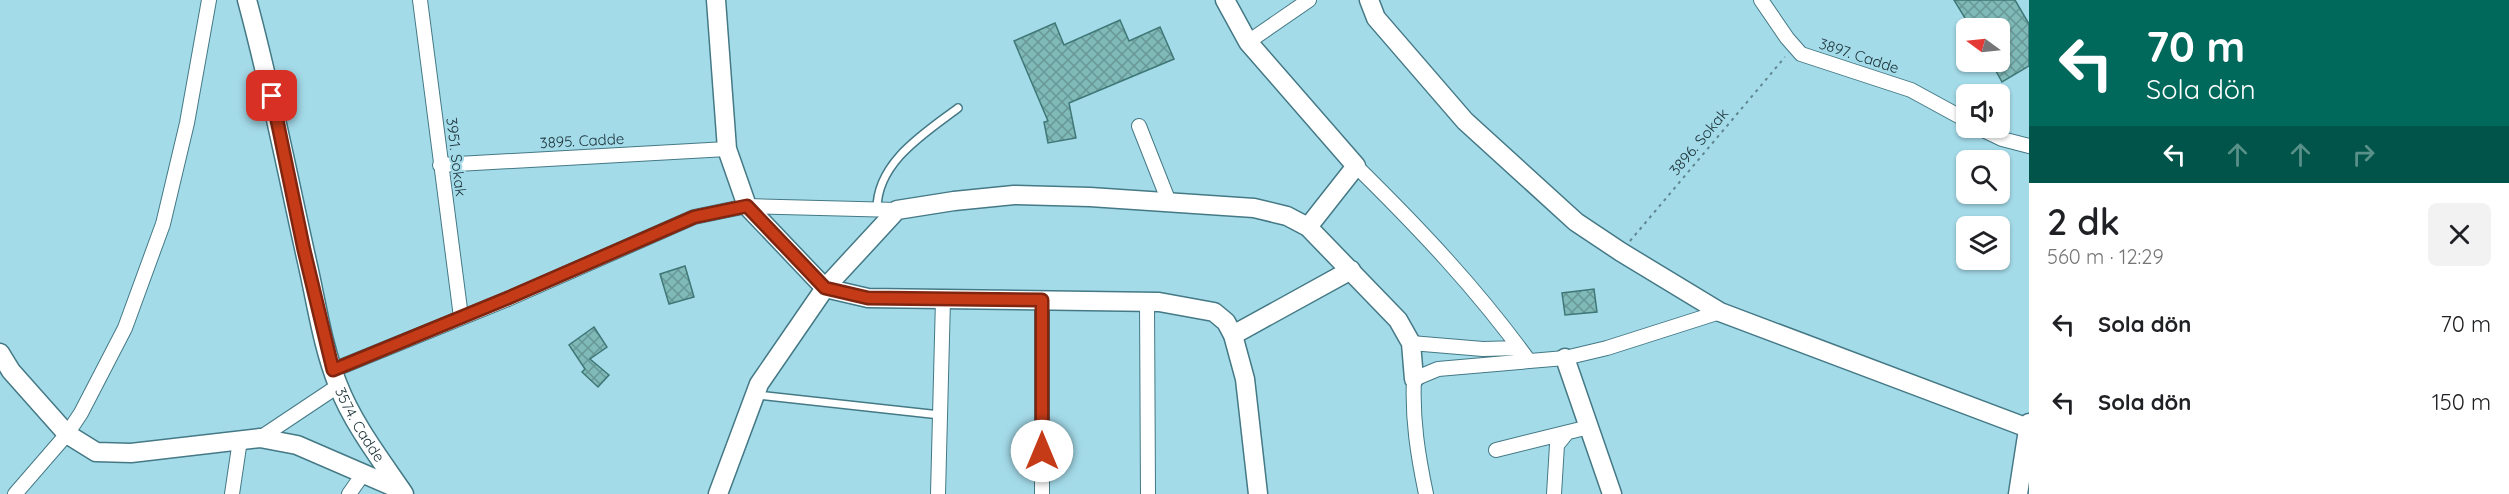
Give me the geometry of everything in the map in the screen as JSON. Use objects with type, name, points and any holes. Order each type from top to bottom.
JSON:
[{"type":"street","points":[[15,494],[68,434],[125,328],[163,224],[187,123],[209,0]]},
{"type":"street","name":"3574. Cadde","points":[[247,0],[268,74],[304,250],[335,378],[352,415],[403,492]]},
{"type":"street","name":"3951. Sokak","points":[[420,0],[461,317]]},
{"type":"street","points":[[716,0],[727,150],[747,206],[825,288],[868,298],[1147,302],[1214,312],[1226,322],[1233,335],[1245,379],[1258,494]]},
{"type":"street","points":[[1226,0],[1248,42],[1356,166],[1429,237],[1496,314],[1529,361]]},
{"type":"street","points":[[1248,42],[1309,0]]},
{"type":"street","points":[[1369,0],[1376,18],[1465,121],[1576,222],[1621,252],[1720,312],[2029,425],[2018,494]]},
{"type":"street","name":"3897. Cadde","points":[[1761,0],[1794,47],[1807,57],[1911,90],[1956,115]]},
{"type":"street","points":[[1139,126],[1169,202]]},
{"type":"street","points":[[2000,138],[2029,146]]},
{"type":"street","name":"3895. Cadde","points":[[440,165],[727,150]]},
{"type":"street","points":[[1308,227],[1356,166]]},
{"type":"street","points":[[260,438],[335,378],[461,317],[694,217],[747,206],[897,210],[1014,195],[1169,202],[1254,208],[1287,216],[1308,227],[1398,320],[1411,343],[1414,379],[1412,408],[1426,494]]},
{"type":"street","points":[[718,494],[759,384],[825,288],[897,210]]},
{"type":"street","points":[[1233,335],[1351,270]]},
{"type":"street","points":[[938,494],[943,299]]},
{"type":"street","points":[[1042,300],[1042,494]]},
{"type":"street","points":[[1147,302],[1148,494]]},
{"type":"street","points":[[1414,379],[1438,369],[1565,358],[1607,348],[1720,312]]},
{"type":"street","points":[[1411,343],[1484,349],[1520,348]]},
{"type":"street","points":[[0,353],[11,371],[68,434],[96,452],[131,453],[260,438],[297,445],[403,492]]},
{"type":"street","points":[[1565,358],[1612,494]]},
{"type":"street","points":[[1496,450],[1588,428]]},
{"type":"street","points":[[1554,494],[1557,445],[1566,434]]},
{"type":"street","points":[[231,494],[240,440]]},
{"type":"street","points":[[349,494],[363,474]]},
{"type":"lane","points":[[877,210],[879,189],[888,172],[909,146],[958,108]]},
{"type":"lane","points":[[755,394],[940,415]]},
{"type":"path","name":"3896. Sokak","points":[[1621,252],[1794,47]]},
{"type":"building","points":[[1954,0],[2015,0],[2029,24],[2029,66],[2002,82],[1996,72],[2010,72],[2010,18],[1965,18]]},
{"type":"building","points":[[1120,20],[1129,41],[1160,27],[1174,59],[1069,103],[1076,138],[1048,143],[1044,122],[1048,121],[1014,41],[1055,23],[1064,45]]},
{"type":"building","points":[[685,266],[694,297],[669,304],[660,274]]},
{"type":"building","points":[[1594,289],[1597,312],[1565,315],[1562,293]]},
{"type":"building","points":[[594,327],[607,347],[590,359],[609,375],[598,387],[582,372],[585,369],[569,345]]},
{"type":"route","points":[[272,96],[304,250],[333,370],[617,252],[694,217],[747,206],[825,288],[868,298],[1042,300],[1042,451]]}]
